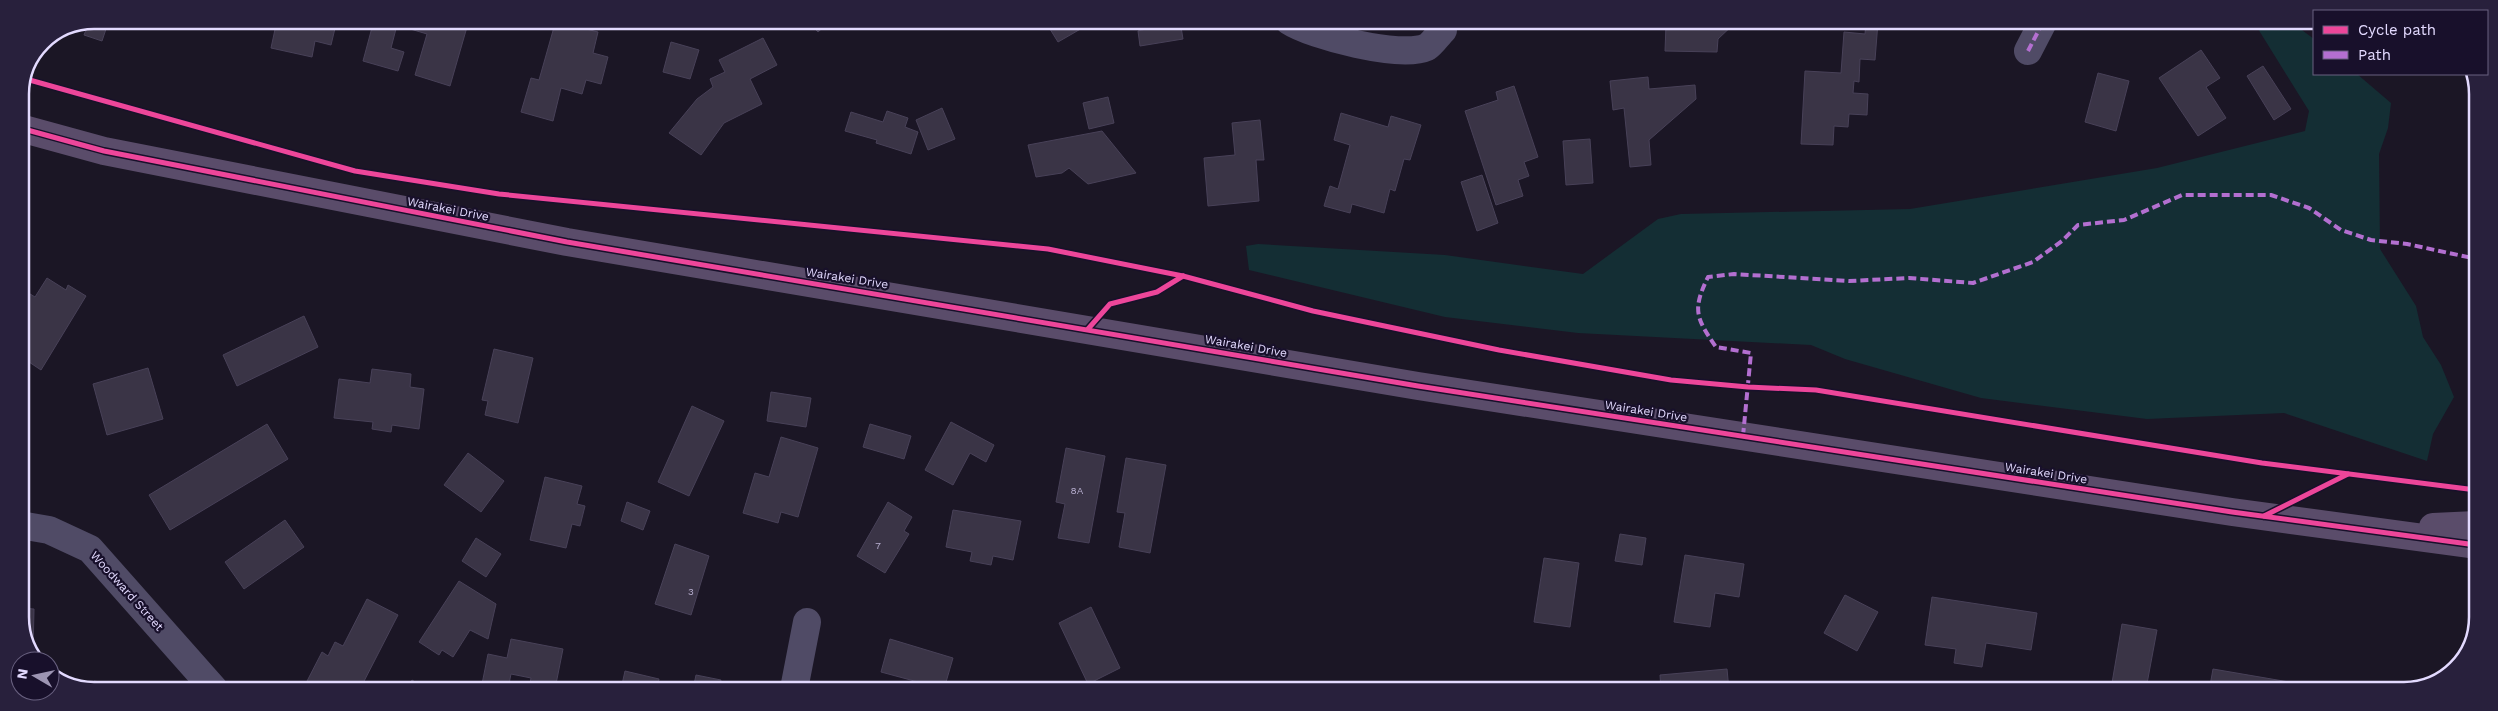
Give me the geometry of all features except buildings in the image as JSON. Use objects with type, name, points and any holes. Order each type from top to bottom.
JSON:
[{"type":"main road","name":"Wairakei Drive","points":[[29,130],[104,151],[567,242],[1418,386],[2469,545]]},
{"type":"main road","points":[[29,145],[104,151]]},
{"type":"main road","name":"Wairakei Drive","points":[[2357,529],[2469,525]]},
{"type":"street","points":[[1304,29],[1376,49],[1410,50],[1427,47],[1443,29]]},
{"type":"street","points":[[2028,51],[2040,29]]},
{"type":"street","name":"Woodward Street","points":[[29,527],[49,530],[90,549],[208,682]]},
{"type":"street","points":[[795,682],[807,622]]},
{"type":"green space","points":[[2258,29],[2300,29],[2313,38],[2313,75],[2358,75],[2391,103],[2388,128],[2379,154],[2380,249],[2416,306],[2423,337],[2441,365],[2454,397],[2433,434],[2427,461],[2284,413],[2147,419],[1981,398],[1845,359],[1811,345],[1578,333],[1445,317],[1249,270],[1246,246],[1258,244],[1445,255],[1583,274],[1658,219],[1681,214],[1910,209],[2157,168],[2305,131],[2309,111]]},
{"type":"marked path","points":[[2028,51],[2039,29]]},
{"type":"marked path","points":[[1743,436],[1751,353],[1716,347],[1700,321],[1698,306],[1708,277],[1734,274],[1849,281],[1909,278],[1973,283],[2033,262],[2062,241],[2078,225],[2124,220],[2182,195],[2271,195],[2309,208],[2341,230],[2371,240],[2407,244],[2469,257]]},
{"type":"cycle path","points":[[30,80],[355,171],[499,194],[1048,249],[1183,276],[1313,311],[1499,350],[1671,380],[1748,387],[1816,390],[2262,463],[2469,489]]},
{"type":"cycle path","points":[[29,130],[104,151],[567,242],[1418,386],[2232,512],[2469,544]]},
{"type":"cycle path","points":[[1088,329],[1110,304],[1157,292],[1183,276]]},
{"type":"cycle path","points":[[2264,516],[2348,474]]}]
